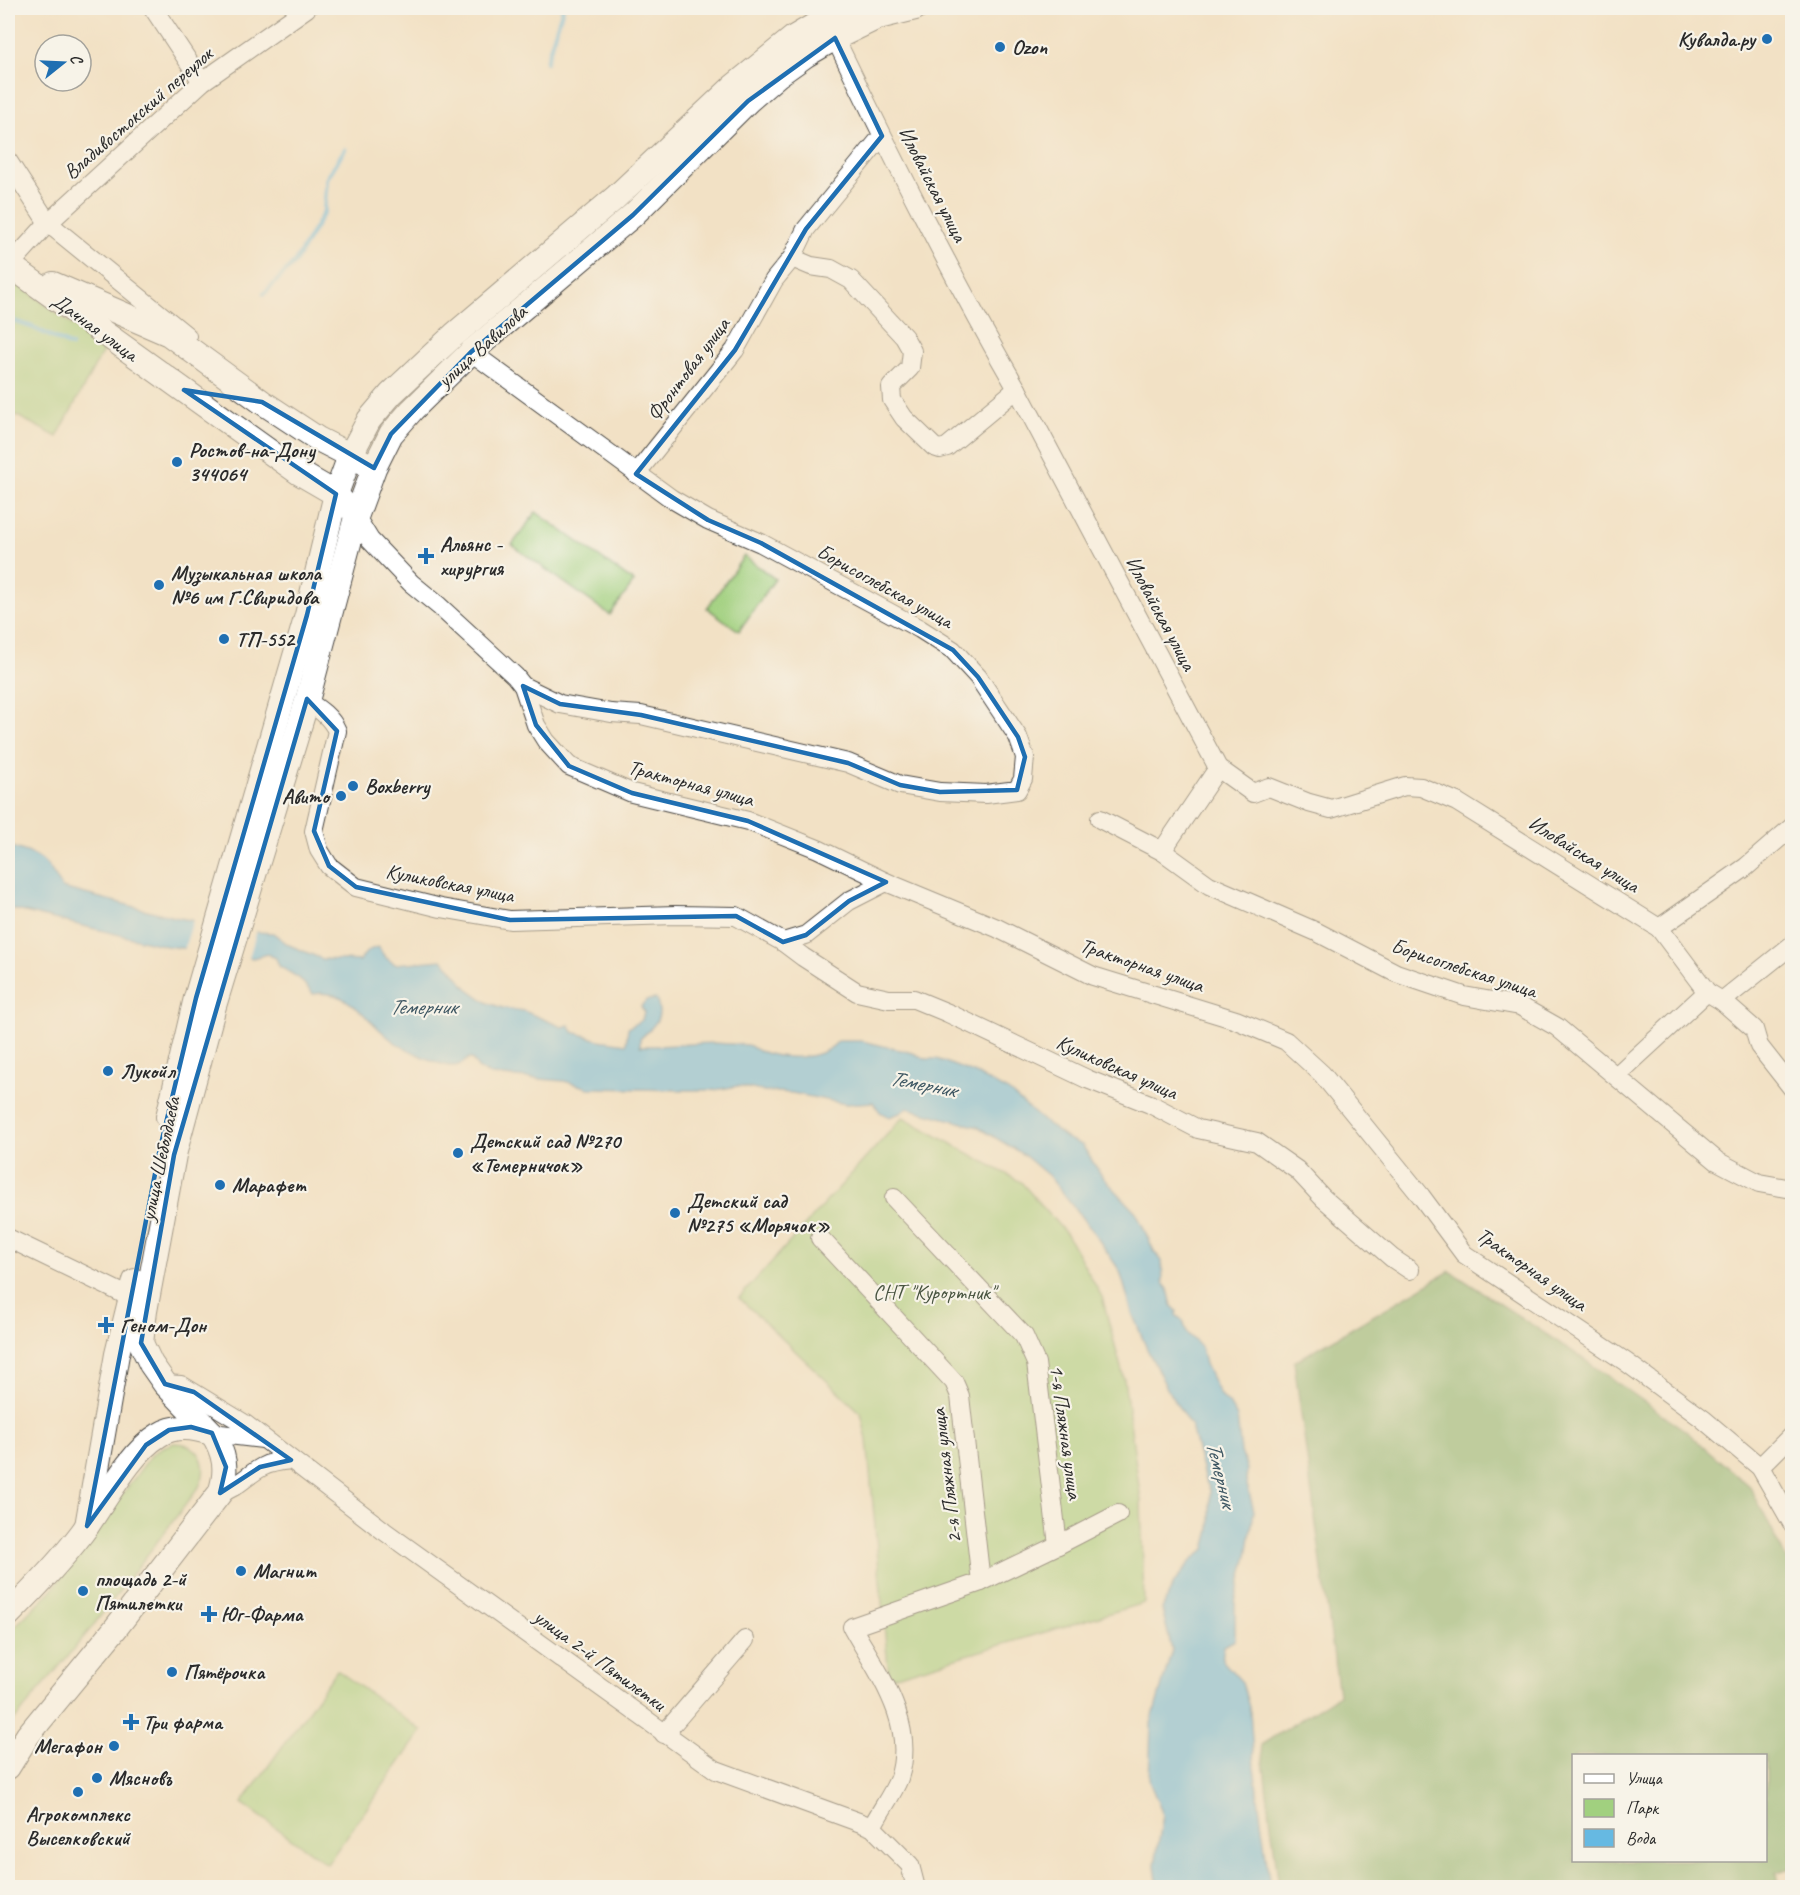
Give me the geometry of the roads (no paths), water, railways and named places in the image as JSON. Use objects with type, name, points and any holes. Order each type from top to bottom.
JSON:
[{"type":"main road","name":"улица Вавилова","points":[[255,840],[336,494],[350,456],[369,420],[391,394],[483,309],[615,198],[734,86],[793,38],[827,18],[850,8]]},
{"type":"main road","name":"улица Вавилова","points":[[255,840],[307,701],[356,517],[374,468],[390,434],[471,352],[633,215],[748,101],[806,55],[835,38],[878,17],[915,8]]},
{"type":"main road","name":"Дачная улица","points":[[9,264],[169,334],[262,402],[318,439],[374,468]]},
{"type":"main road","name":"Дачная улица","points":[[9,264],[298,472],[336,494],[356,517]]},
{"type":"main road","points":[[184,390],[262,402]]},
{"type":"main road","name":"улица Шеболдаева","points":[[135,1310],[160,1148],[255,840]]},
{"type":"main road","points":[[8,1767],[28,1735],[115,1629],[220,1493],[225,1480],[226,1467],[223,1454],[212,1432],[165,1384],[151,1364],[141,1343],[135,1310]]},
{"type":"main road","points":[[87,1526],[117,1354],[135,1310]]},
{"type":"main road","points":[[8,1615],[41,1581],[87,1526],[123,1472],[158,1435],[169,1430],[191,1427],[212,1432]]},
{"type":"main road","points":[[8,1749],[28,1735]]},
{"type":"street","points":[[153,8],[202,82]]},
{"type":"street","name":"Владивостокский переулок","points":[[9,264],[48,223],[202,82],[307,8]]},
{"type":"street","name":"Иловайская улица","points":[[835,38],[882,136],[1218,768],[1253,793],[1269,787],[1331,809],[1405,786],[1421,787],[1458,801],[1659,928],[1714,996],[1754,1029],[1759,1046],[1792,1088]]},
{"type":"street","name":"Фронтовая улица","points":[[636,474],[735,350],[774,280],[792,258],[806,229],[882,136]]},
{"type":"street","name":"Дачная улица","points":[[8,161],[48,223],[126,288],[183,331],[205,359]]},
{"type":"street","points":[[792,258],[811,266],[831,269],[851,280],[904,338],[912,351],[910,368],[891,387],[892,400],[904,418],[934,447],[940,449],[947,447],[1017,389]]},
{"type":"street","name":"Борисоглебская улица","points":[[471,352],[672,499],[708,520],[761,543],[920,629],[953,650],[978,677],[1018,737],[1025,757],[1023,779],[1017,790],[986,794],[940,792],[900,785],[848,763],[641,715],[611,713],[560,704],[523,686]]},
{"type":"street","name":"Тракторная улица","points":[[356,517],[370,540],[411,583],[515,676],[523,686],[536,724],[546,741],[569,766],[632,793],[748,821],[818,849],[886,882],[997,928],[1093,976],[1236,1020],[1286,1041],[1322,1074],[1421,1196],[1464,1254],[1626,1362],[1703,1419],[1760,1467],[1792,1523]]},
{"type":"street","name":"Куликовская улица","points":[[307,701],[333,722],[337,730],[314,831],[319,850],[329,866],[356,887],[441,908],[510,920],[676,915],[736,916],[783,942],[857,992],[889,999],[914,999],[948,1012],[1087,1079],[1150,1104],[1198,1129],[1257,1142],[1297,1170],[1323,1198],[1392,1258],[1410,1270]]},
{"type":"street","points":[[1162,851],[1218,768]]},
{"type":"street","name":"Борисоглебская улица","points":[[1100,819],[1162,851],[1209,885],[1317,932],[1396,973],[1464,996],[1520,1006],[1557,1027],[1717,1161],[1759,1183],[1792,1189]]},
{"type":"street","points":[[1659,928],[1746,867],[1792,827]]},
{"type":"street","points":[[783,942],[806,935],[849,901],[886,882]]},
{"type":"street","points":[[1616,1076],[1714,996],[1792,945]]},
{"type":"street","name":"1-я Пляжная улица","points":[[894,1198],[1024,1335],[1036,1363],[1058,1545]]},
{"type":"street","points":[[8,1238],[135,1310]]},
{"type":"street","name":"2-я Пляжная улица","points":[[820,1238],[954,1382],[960,1396],[981,1582]]},
{"type":"street","name":"улица 2-й Пятилетки","points":[[165,1384],[181,1384],[245,1424],[384,1532],[716,1770],[872,1827],[910,1865],[916,1887]]},
{"type":"street","name":"улица 2-й Пятилетки","points":[[212,1432],[265,1440]]},
{"type":"street","points":[[1760,1467],[1792,1435]]},
{"type":"street","points":[[220,1493],[233,1489],[260,1467],[291,1460]]},
{"type":"street","points":[[872,1827],[899,1779],[904,1751],[896,1706],[852,1627],[981,1582],[1118,1514]]},
{"type":"street","points":[[664,1734],[745,1640]]},
{"type":"water","name":"Темерник","points":[[8,846],[41,859],[62,888],[174,917],[273,933],[289,945],[322,959],[360,961],[368,951],[379,947],[385,957],[395,964],[442,960],[467,988],[488,1003],[524,1011],[562,1027],[569,1025],[573,1032],[599,1040],[626,1044],[628,1028],[642,1020],[644,1012],[641,1006],[647,1000],[656,999],[658,1017],[653,1026],[640,1039],[640,1046],[715,1043],[748,1045],[769,1054],[802,1057],[831,1048],[838,1041],[862,1041],[913,1053],[926,1059],[937,1059],[976,1074],[1008,1091],[1066,1138],[1082,1145],[1102,1176],[1136,1212],[1154,1251],[1162,1261],[1163,1283],[1168,1289],[1172,1306],[1177,1311],[1176,1315],[1183,1321],[1187,1333],[1201,1347],[1205,1364],[1219,1394],[1237,1417],[1241,1452],[1247,1469],[1246,1481],[1254,1511],[1247,1556],[1235,1602],[1235,1640],[1224,1646],[1222,1660],[1242,1682],[1250,1711],[1254,1767],[1270,1887],[1158,1887],[1155,1865],[1163,1815],[1149,1781],[1151,1723],[1172,1650],[1162,1609],[1174,1583],[1189,1563],[1205,1549],[1210,1530],[1210,1490],[1204,1477],[1191,1426],[1170,1394],[1147,1349],[1132,1313],[1120,1271],[1094,1233],[1049,1176],[1024,1155],[978,1127],[907,1108],[889,1117],[880,1112],[873,1102],[846,1104],[792,1093],[762,1091],[738,1086],[715,1090],[589,1088],[564,1081],[490,1075],[478,1068],[469,1058],[458,1065],[440,1064],[393,1041],[348,1001],[338,996],[313,994],[299,978],[279,966],[276,958],[267,954],[253,958],[166,946],[8,908]]},
{"type":"waterway","points":[[546,62],[563,8]]},
{"type":"waterway","points":[[264,294],[295,262],[324,212],[327,178],[345,149]]},
{"type":"waterway","points":[[8,319],[32,327],[71,346]]},
{"type":"place","name":"Кувалда.ру","points":[[1767,39]]},
{"type":"place","name":"Ozon","points":[[1000,47]]},
{"type":"place","name":"Ростов-на-Дону 344064","points":[[177,462]]},
{"type":"place","name":"Альянс - хирургия","points":[[426,556]]},
{"type":"place","name":"Музыкальная школа №6 им Г.Свиридова","points":[[159,585]]},
{"type":"place","name":"ТП-552","points":[[224,639]]},
{"type":"place","name":"Boxberry","points":[[353,786]]},
{"type":"place","name":"Авито","points":[[341,796]]},
{"type":"place","name":"Лукойл","points":[[108,1071]]},
{"type":"place","name":"Детский сад №270 «Темерничок»","points":[[458,1153]]},
{"type":"place","name":"Марафет","points":[[220,1185]]},
{"type":"place","name":"Детский сад №275 «Морячок»","points":[[675,1213]]},
{"type":"place","name":"Геном-Дон","points":[[106,1325]]},
{"type":"place","name":"Магнит","points":[[241,1571]]},
{"type":"place","name":"площадь 2-й Пятилетки","points":[[83,1591]]},
{"type":"place","name":"Юг-Фарма","points":[[209,1614]]},
{"type":"place","name":"Пятёрочка","points":[[172,1672]]},
{"type":"place","name":"Три фарма","points":[[131,1722]]},
{"type":"place","name":"Мегафон","points":[[114,1746]]},
{"type":"place","name":"Мясновъ","points":[[97,1778]]},
{"type":"place","name":"Агрокомплекс Выселковский","points":[[78,1792]]},
{"type":"park label","name":"СНТ \"Курортник\"","points":[[934,1292]]}]
